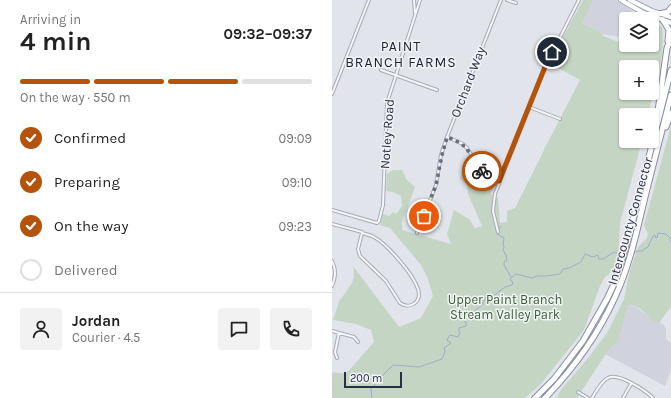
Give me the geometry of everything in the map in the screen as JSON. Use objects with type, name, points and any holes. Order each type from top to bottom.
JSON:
[{"type":"highway","points":[[659,14],[668,12],[671,8]]},
{"type":"highway","points":[[659,108],[661,85],[670,40],[669,30],[663,20]]},
{"type":"highway","name":"Intercounty Connector","points":[[659,115],[671,70]]},
{"type":"highway","name":"Intercounty Connector","points":[[659,142],[671,95]]},
{"type":"highway","points":[[659,143],[671,113]]},
{"type":"highway","name":"Intercounty Connector","points":[[535,398],[554,379],[583,341],[615,282],[632,228],[651,148]]},
{"type":"highway","name":"Intercounty Connector","points":[[545,398],[574,366],[607,315],[622,280],[638,226],[658,148]]},
{"type":"main road","points":[[620,0],[642,12],[671,23]]},
{"type":"main road","points":[[630,0],[655,12]]},
{"type":"main road","points":[[659,14],[671,18]]},
{"type":"street","points":[[332,94],[369,0]]},
{"type":"street","points":[[414,0],[415,14]]},
{"type":"street","name":"Notley Road","points":[[332,210],[377,222],[379,221],[383,205],[387,103],[420,0]]},
{"type":"street","name":"Orchard Way","points":[[417,233],[436,185],[447,137],[501,0]]},
{"type":"street","points":[[507,0],[516,3]]},
{"type":"street","points":[[498,232],[493,211],[494,194],[545,67],[579,0]]},
{"type":"street","points":[[381,70],[437,90]]},
{"type":"street","points":[[529,107],[560,119]]},
{"type":"street","points":[[447,137],[463,144],[482,172],[499,181]]},
{"type":"street","points":[[332,224],[370,235],[378,240],[407,268],[419,291],[419,296],[414,304],[408,306],[400,303],[386,281],[360,256],[358,249],[362,233]]},
{"type":"street","points":[[332,261],[336,270],[336,275],[332,286]]},
{"type":"street","points":[[332,331],[354,337],[358,342]]},
{"type":"street","points":[[337,358],[335,352],[339,333]]},
{"type":"street","points":[[592,398],[603,381],[608,377],[618,377],[653,398]]},
{"type":"street","points":[[623,398],[631,384]]},
{"type":"street","points":[[578,392],[588,398]]},
{"type":"shaded area","points":[[593,0],[616,0],[634,12],[619,12],[618,37],[603,34],[581,23]]},
{"type":"shaded area","points":[[628,305],[636,307],[650,318],[663,324],[666,329],[666,339],[671,343],[671,369],[665,386],[605,354],[608,348],[618,338]]},
{"type":"green space","name":"Upper Paint Branch Stream Valley Park","points":[[583,0],[593,0],[582,23],[603,34],[603,36],[619,42],[619,52],[659,52],[659,26],[662,27],[663,49],[659,71],[659,60],[619,60],[619,100],[651,100],[649,108],[619,108],[619,148],[640,148],[620,223],[618,260],[615,269],[605,277],[600,286],[584,330],[540,385],[525,398],[332,398],[332,372],[346,374],[374,342],[371,330],[356,324],[333,320],[340,299],[352,283],[354,276],[353,266],[399,327],[421,318],[433,296],[428,279],[421,265],[390,228],[380,225],[383,214],[389,216],[393,212],[396,214],[402,206],[401,196],[393,192],[386,191],[387,174],[393,170],[402,170],[406,179],[415,187],[402,222],[402,230],[451,244],[447,234],[454,210],[469,219],[475,228],[482,226],[468,194],[467,185],[460,179],[463,165],[475,168],[483,183],[494,186],[491,194],[498,198],[500,223],[507,222],[507,211],[515,208],[580,80],[549,63]]},
{"type":"green space","points":[[671,126],[671,308],[659,323],[651,319],[638,307],[628,305],[618,342],[609,349],[577,398],[557,398],[560,391],[607,333],[624,299],[629,274],[638,247],[647,238],[648,234],[644,225]]},
{"type":"waterway","points":[[501,226],[496,230],[497,234],[504,238],[503,250],[507,260],[504,262],[504,265],[511,277]]},
{"type":"waterway","points":[[634,251],[634,253],[637,251],[643,251],[648,247],[653,236],[655,235],[657,238],[658,233],[666,234],[670,238],[671,242]]},
{"type":"waterway","points":[[372,398],[371,389],[375,385],[374,380],[377,377],[382,376],[393,365],[419,367],[442,359],[445,352],[444,348],[451,343],[447,340],[450,335],[458,337],[460,333],[459,328],[466,326],[466,322],[464,321],[465,318],[482,305],[486,297],[491,298],[505,287],[512,285],[513,282],[510,280],[516,274],[532,278],[537,276],[560,274],[563,269],[569,268],[581,262],[585,254],[593,257],[598,255],[599,259],[603,259],[614,252],[620,254]]},
{"type":"way so far","points":[[424,216],[436,185],[447,137],[463,144],[482,171]]},
{"type":"district","name":"PAINT BRANCH FARMS","points":[[401,54]]},
{"type":"route","points":[[482,171],[484,174],[499,181],[552,52]]}]
